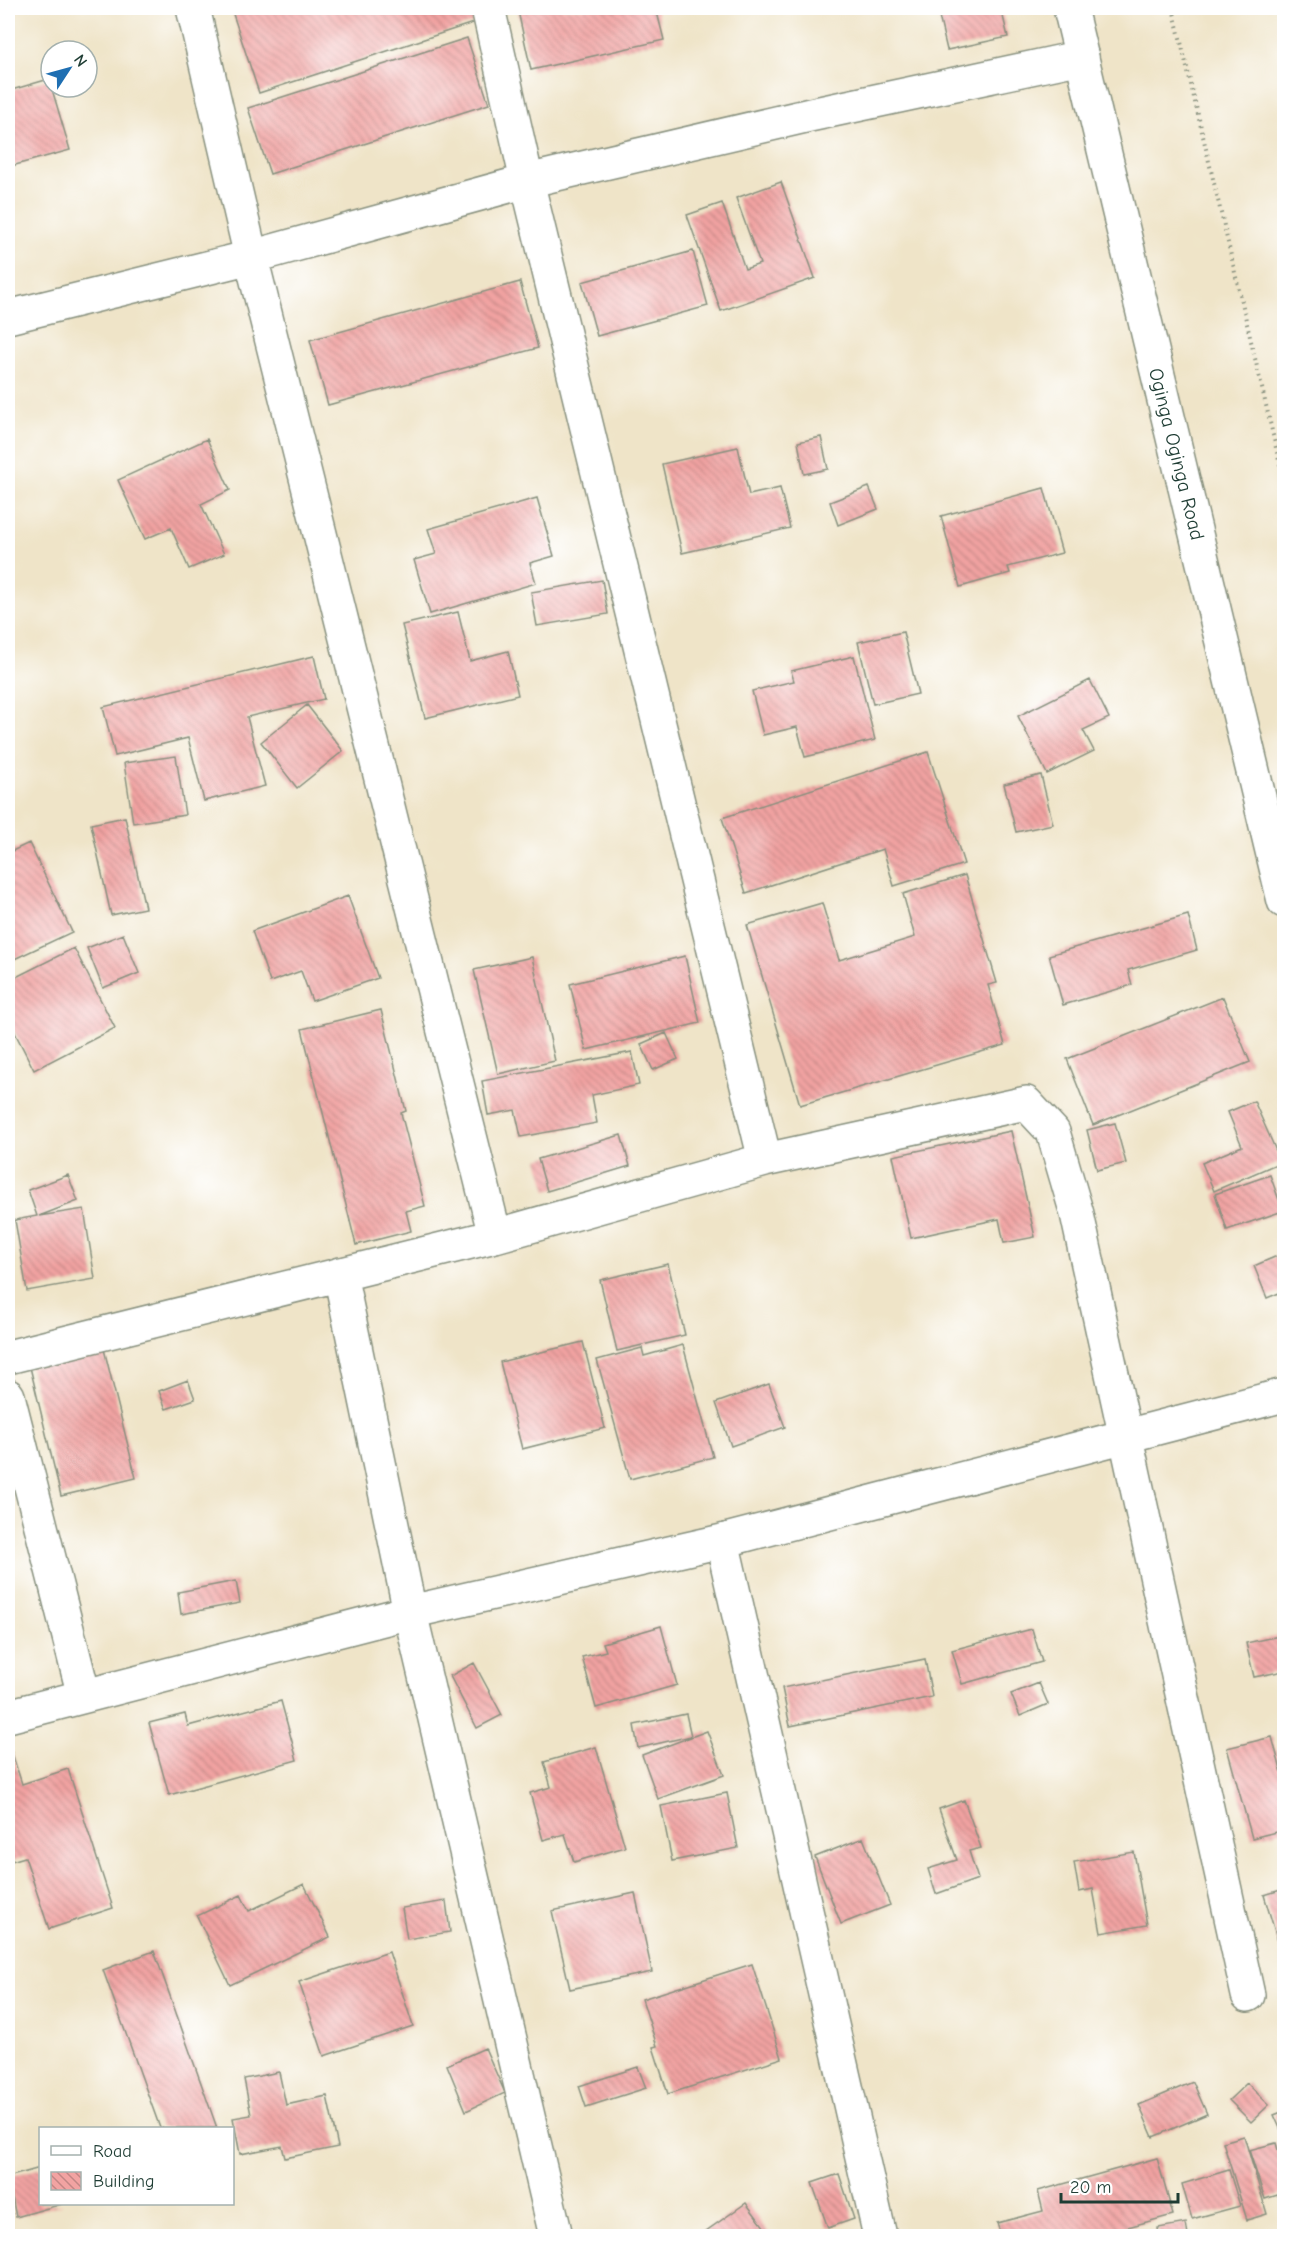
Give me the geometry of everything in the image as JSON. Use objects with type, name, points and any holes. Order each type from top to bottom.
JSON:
[{"type":"street","points":[[193,8],[251,257],[495,1236]]},
{"type":"street","points":[[488,8],[527,181],[765,1160]]},
{"type":"street","name":"Oginga Oginga Road","points":[[1070,8],[1284,901]]},
{"type":"street","points":[[8,316],[251,257],[527,181],[810,115],[1082,57]]},
{"type":"street","points":[[8,1357],[495,1236],[765,1160],[1026,1103],[1053,1132],[1077,1214],[1248,1995]]},
{"type":"street","points":[[340,1274],[410,1612],[556,2236]]},
{"type":"street","points":[[8,1716],[410,1612],[722,1541],[1284,1395]]},
{"type":"street","points":[[8,1396],[84,1696]]},
{"type":"street","points":[[722,1541],[880,2236]]},
{"type":"path","points":[[1173,8],[1284,482]]},
{"type":"building","points":[[231,8],[471,8],[476,22],[259,93]]},
{"type":"building","points":[[531,8],[656,8],[664,40],[531,70],[518,11]]},
{"type":"building","points":[[937,8],[1001,8],[1008,37],[947,50]]},
{"type":"building","points":[[467,38],[489,104],[270,174],[248,108]]},
{"type":"building","points":[[39,82],[39,99],[55,99],[70,150],[8,167],[8,91]]},
{"type":"building","points":[[781,182],[815,278],[721,311],[687,215],[722,203],[745,269],[760,264],[736,198]]},
{"type":"building","points":[[693,251],[708,306],[597,336],[582,282]]},
{"type":"building","points":[[520,282],[538,348],[328,405],[310,340]]},
{"type":"building","points":[[821,437],[828,469],[804,474],[798,442]]},
{"type":"building","points":[[207,439],[230,490],[201,504],[224,554],[189,569],[171,528],[145,539],[118,480]]},
{"type":"building","points":[[738,447],[749,495],[780,488],[790,528],[682,553],[662,464]]},
{"type":"building","points":[[869,487],[878,509],[838,525],[830,502]]},
{"type":"building","points":[[1044,488],[1062,553],[1008,567],[1010,573],[960,587],[941,516]]},
{"type":"building","points":[[537,498],[554,556],[530,563],[536,583],[430,614],[414,560],[436,554],[428,529]]},
{"type":"building","points":[[602,580],[608,614],[537,626],[531,592]]},
{"type":"building","points":[[458,612],[470,661],[508,651],[518,695],[425,718],[402,625]]},
{"type":"building","points":[[903,632],[918,694],[873,704],[858,642]]},
{"type":"building","points":[[314,656],[324,699],[247,717],[265,786],[204,801],[188,738],[115,756],[103,707]]},
{"type":"building","points":[[854,656],[875,740],[805,757],[797,727],[763,735],[752,691],[794,681],[791,671]]},
{"type":"building","points":[[1090,680],[1109,718],[1083,730],[1094,751],[1047,774],[1018,716]]},
{"type":"building","points":[[307,705],[343,751],[297,788],[261,742]]},
{"type":"building","points":[[928,752],[964,864],[894,886],[883,849],[746,893],[722,818]]},
{"type":"building","points":[[176,756],[185,815],[133,823],[124,763]]},
{"type":"building","points":[[1041,775],[1053,824],[1016,832],[1004,784]]},
{"type":"building","points":[[125,817],[145,908],[111,915],[91,824]]},
{"type":"building","points":[[29,843],[72,932],[8,962],[8,853]]},
{"type":"building","points":[[965,875],[997,983],[988,985],[1005,1045],[800,1105],[747,925],[822,903],[839,960],[915,937],[903,894]]},
{"type":"building","points":[[348,896],[378,978],[312,1001],[301,971],[270,982],[252,931]]},
{"type":"building","points":[[1188,915],[1197,950],[1128,970],[1132,985],[1063,1005],[1049,955]]},
{"type":"building","points":[[123,934],[139,973],[103,988],[87,948]]},
{"type":"building","points":[[74,948],[115,1028],[34,1070],[8,1019],[8,981]]},
{"type":"building","points":[[685,956],[700,1023],[586,1050],[570,984]]},
{"type":"building","points":[[532,957],[555,1061],[498,1074],[474,970]]},
{"type":"building","points":[[1223,997],[1250,1062],[1093,1125],[1067,1059]]},
{"type":"building","points":[[381,1010],[406,1111],[401,1113],[425,1206],[406,1211],[411,1231],[356,1245],[302,1029]]},
{"type":"building","points":[[666,1033],[678,1059],[653,1070],[641,1044]]},
{"type":"building","points":[[632,1052],[639,1085],[592,1095],[597,1123],[521,1137],[515,1110],[488,1115],[482,1081]]},
{"type":"building","points":[[1254,1101],[1281,1162],[1214,1191],[1202,1163],[1242,1146],[1228,1112]]},
{"type":"building","points":[[1115,1123],[1126,1163],[1097,1170],[1087,1130]]},
{"type":"building","points":[[1011,1131],[1035,1237],[1004,1243],[999,1219],[911,1238],[893,1156]]},
{"type":"building","points":[[621,1135],[630,1166],[547,1191],[538,1159]]},
{"type":"building","points":[[68,1175],[78,1201],[39,1216],[84,1209],[95,1279],[27,1291],[15,1220],[37,1216],[28,1190]]},
{"type":"building","points":[[1270,1175],[1283,1211],[1227,1230],[1215,1194]]},
{"type":"building","points":[[1284,1253],[1284,1291],[1267,1298],[1254,1266]]},
{"type":"building","points":[[668,1264],[685,1335],[617,1351],[600,1280]]},
{"type":"building","points":[[583,1342],[605,1428],[522,1449],[500,1362]]},
{"type":"building","points":[[683,1345],[713,1457],[630,1479],[597,1360],[642,1348],[644,1356]]},
{"type":"building","points":[[104,1349],[136,1478],[61,1496],[30,1367]]},
{"type":"building","points":[[188,1380],[195,1399],[166,1409],[159,1391]]},
{"type":"building","points":[[769,1384],[785,1427],[731,1446],[716,1403]]},
{"type":"building","points":[[236,1581],[240,1603],[181,1614],[178,1592]]},
{"type":"building","points":[[661,1626],[677,1685],[596,1708],[582,1657],[606,1651],[603,1643]]},
{"type":"building","points":[[1032,1629],[1042,1662],[962,1684],[952,1650]]},
{"type":"building","points":[[1284,1635],[1284,1671],[1254,1677],[1246,1643]]},
{"type":"building","points":[[925,1659],[932,1697],[790,1726],[782,1688]]},
{"type":"building","points":[[474,1663],[502,1715],[477,1728],[450,1676]]},
{"type":"building","points":[[1039,1683],[1048,1704],[1020,1716],[1011,1694]]},
{"type":"building","points":[[281,1701],[297,1760],[169,1795],[149,1723],[185,1714],[188,1726]]},
{"type":"building","points":[[686,1714],[691,1736],[638,1748],[634,1725]]},
{"type":"building","points":[[707,1731],[724,1775],[658,1799],[642,1755]]},
{"type":"building","points":[[1272,1737],[1284,1781],[1284,1830],[1252,1838],[1227,1748]]},
{"type":"building","points":[[9,1744],[22,1784],[68,1769],[113,1908],[49,1929],[25,1857],[8,1862]]},
{"type":"building","points":[[596,1747],[625,1847],[574,1862],[565,1834],[543,1840],[530,1793],[551,1787],[544,1762]]},
{"type":"building","points":[[727,1793],[738,1848],[672,1861],[661,1806]]},
{"type":"building","points":[[964,1800],[981,1848],[969,1851],[978,1879],[936,1894],[928,1869],[957,1860],[939,1809]]},
{"type":"building","points":[[863,1838],[890,1905],[841,1924],[815,1857]]},
{"type":"building","points":[[1134,1852],[1147,1925],[1101,1933],[1093,1889],[1079,1892],[1074,1862]]},
{"type":"building","points":[[304,1884],[330,1937],[230,1985],[197,1916],[241,1895],[249,1911]]},
{"type":"building","points":[[1284,1889],[1284,1951],[1281,1952],[1264,1895]]},
{"type":"building","points":[[635,1893],[652,1972],[570,1989],[552,1911]]},
{"type":"building","points":[[446,1901],[450,1932],[407,1939],[402,1908]]},
{"type":"building","points":[[154,1951],[217,2127],[160,2127],[103,1970]]},
{"type":"building","points":[[389,1952],[413,2026],[324,2056],[299,1982]]},
{"type":"building","points":[[752,1964],[782,2058],[668,2094],[653,2047],[657,2046],[642,1999]]},
{"type":"building","points":[[485,2048],[505,2093],[466,2111],[447,2065]]},
{"type":"building","points":[[638,2067],[646,2088],[586,2107],[579,2086]]},
{"type":"building","points":[[279,2072],[286,2105],[327,2096],[338,2147],[285,2158],[282,2146],[240,2154],[233,2118],[251,2115],[244,2079]]},
{"type":"building","points":[[1193,2082],[1207,2114],[1153,2137],[1139,2105]]},
{"type":"building","points":[[1247,2083],[1269,2105],[1251,2122],[1229,2100]]},
{"type":"building","points":[[1284,2111],[1284,2137],[1274,2115]]},
{"type":"building","points":[[1244,2136],[1267,2214],[1247,2220],[1223,2142]]},
{"type":"building","points":[[1276,2143],[1284,2171],[1284,2193],[1265,2199],[1249,2150]]},
{"type":"building","points":[[1157,2158],[1173,2215],[1094,2236],[1001,2236],[997,2223],[1043,2211],[1038,2191]]},
{"type":"building","points":[[39,2168],[39,2205],[58,2205],[16,2217],[8,2177]]},
{"type":"building","points":[[1229,2170],[1240,2206],[1192,2219],[1182,2184]]},
{"type":"building","points":[[839,2174],[854,2219],[828,2228],[812,2183]]},
{"type":"building","points":[[746,2203],[771,2236],[699,2236]]},
{"type":"building","points":[[1186,2223],[1188,2236],[1159,2236],[1158,2228]]}]
